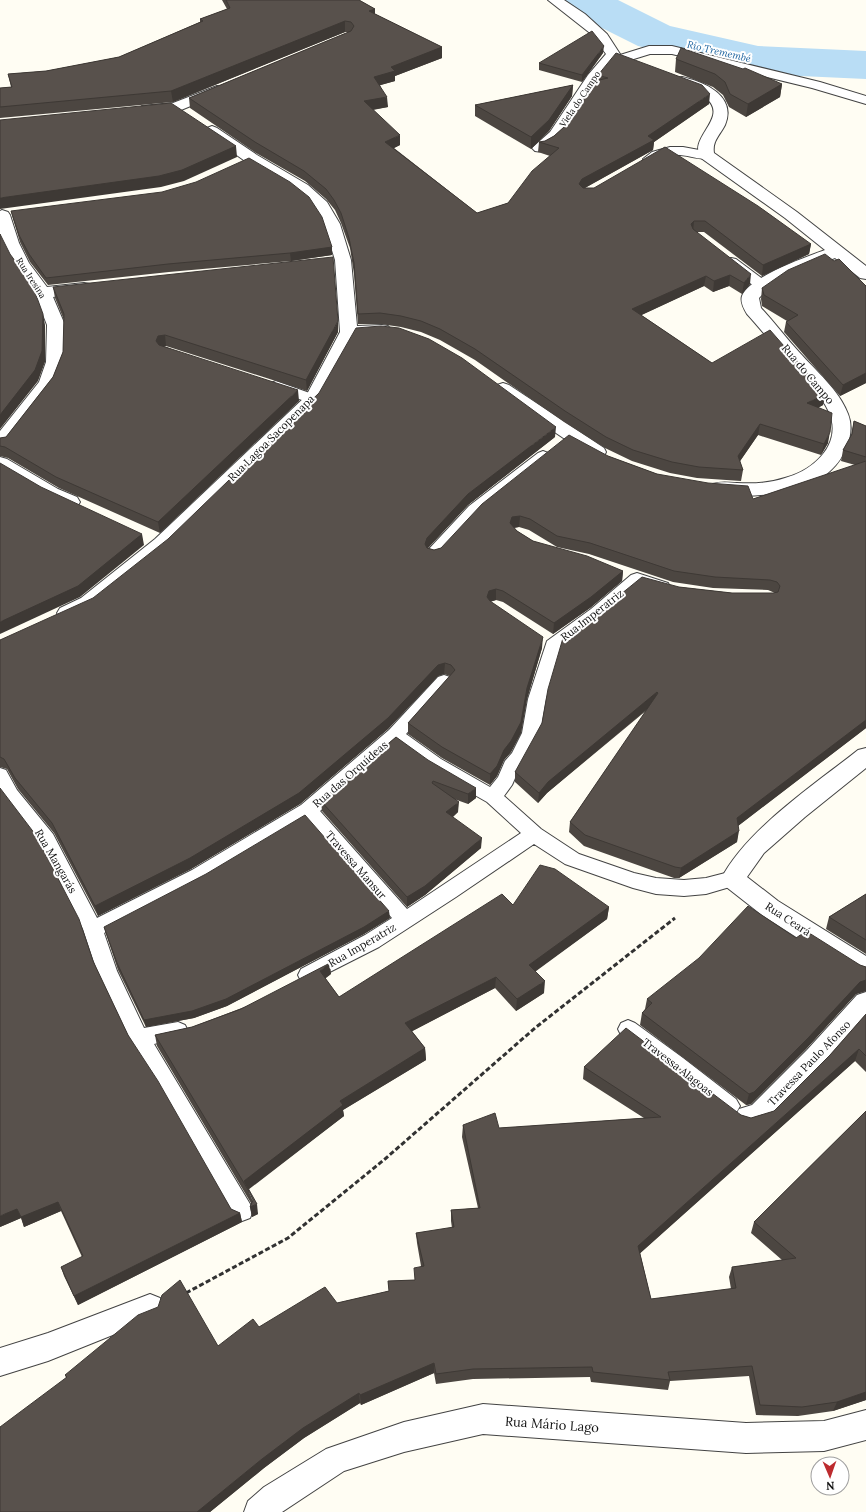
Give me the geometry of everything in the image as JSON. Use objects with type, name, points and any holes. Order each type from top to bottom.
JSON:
[{"type":"street","points":[[555,0],[590,25],[606,40],[619,56],[645,66]]},
{"type":"street","name":"Viela do Campo","points":[[540,148],[556,136],[593,78],[619,56]]},
{"type":"street","points":[[666,74],[707,91],[717,99],[721,111],[717,126],[706,140],[706,155],[791,215],[866,274]]},
{"type":"street","points":[[188,115],[233,84]]},
{"type":"street","points":[[136,110],[188,115],[244,161],[302,188],[321,205],[332,224],[336,261],[349,332],[388,330],[400,333]]},
{"type":"street","name":"Rua Iresina","points":[[0,443],[48,384],[56,362],[56,325],[43,293],[21,264],[10,243],[6,214]]},
{"type":"street","name":"Rua do Campo","points":[[702,486],[726,489],[763,489],[788,485],[809,477],[826,465],[838,448],[842,428],[837,408],[753,310],[750,303],[750,297],[763,286],[790,270],[838,251]]},
{"type":"street","points":[[43,293],[101,286]]},
{"type":"street","name":"Rua Lagoa Sacopenapa","points":[[49,622],[88,603],[162,544],[313,399],[349,332]]},
{"type":"street","points":[[487,378],[589,448],[609,458]]},
{"type":"street","points":[[0,463],[51,493],[86,509]]},
{"type":"street","points":[[141,534],[162,544]]},
{"type":"street","points":[[733,879],[756,847],[797,811],[866,756]]},
{"type":"street","name":"Rua Ceará","points":[[733,879],[770,908],[866,969]]},
{"type":"street","name":"Travessa Paulo Afonso","points":[[748,1117],[761,1113],[816,1058],[866,1002]]},
{"type":"street","points":[[0,1362],[48,1347],[150,1307]]},
{"type":"street","name":"Rua Mário Lago","points":[[259,1512],[275,1498],[336,1459],[404,1437],[483,1419],[746,1438],[824,1436],[866,1425]]},
{"type":"lane","points":[[619,56],[649,50],[672,50],[816,85],[866,100]]},
{"type":"lane","points":[[636,167],[664,151],[674,150],[706,155]]},
{"type":"lane","points":[[723,256],[763,286]]},
{"type":"lane","points":[[265,383],[313,399]]},
{"type":"lane","points":[[434,554],[475,510],[570,435]]},
{"type":"lane","name":"Rua Imperatriz","points":[[493,797],[506,780],[511,766],[519,757],[531,733],[537,699],[549,663],[548,641],[597,613],[631,576],[678,592]]},
{"type":"lane","points":[[395,735],[444,681]]},
{"type":"lane","name":"Rua das Orquídeas","points":[[94,929],[199,875],[308,810],[395,735],[435,764],[493,797],[534,834],[572,859],[633,880],[656,886],[684,888],[706,886],[733,879]]},
{"type":"lane","name":"Rua Mangarás","points":[[0,776],[46,839],[94,929]]},
{"type":"lane","name":"Travessa Mansur","points":[[308,810],[405,920]]},
{"type":"lane","name":"Rua Imperatriz","points":[[289,985],[372,941],[534,834]]},
{"type":"lane","points":[[94,929],[100,955],[117,995],[139,1038],[168,1084],[242,1211]]},
{"type":"lane","points":[[139,1038],[163,1035],[194,1028]]},
{"type":"lane","name":"Travessa Alagoas","points":[[628,1029],[676,1064],[732,1109],[739,1114],[748,1117]]},
{"type":"path","points":[[150,1307],[190,1291],[288,1238],[386,1159],[535,1028],[682,913],[706,886]]},
{"type":"building","points":[[226,0],[359,0],[375,9],[369,11],[442,47],[391,67],[395,71],[374,77],[387,97],[364,101],[400,135],[385,142],[477,213],[508,203],[532,171],[559,148],[539,142],[545,141],[554,136],[564,127],[595,81],[608,78],[598,75],[616,53],[702,85],[710,94],[648,136],[654,140],[582,179],[579,184],[583,188],[594,188],[665,147],[758,206],[811,244],[763,265],[705,221],[694,221],[691,224],[693,229],[751,274],[744,283],[730,275],[714,281],[706,276],[632,309],[712,363],[770,330],[826,394],[807,403],[832,413],[830,432],[824,444],[760,424],[738,456],[743,470],[699,467],[672,462],[633,450],[606,437],[565,411],[475,349],[440,329],[421,321],[401,316],[380,313],[358,314],[354,263],[349,238],[341,213],[326,189],[304,171],[255,142],[189,98],[351,31],[354,26],[351,22],[345,21],[171,91],[0,107],[0,88],[12,87],[8,74],[46,71],[119,57],[203,21],[200,19],[230,8]]},
{"type":"building","points":[[592,31],[604,46],[582,75],[539,63]]},
{"type":"building","points":[[681,48],[743,69],[745,68],[782,84],[748,104],[730,94],[725,82],[715,74],[676,59]]},
{"type":"building","points":[[573,85],[549,120],[531,137],[475,105]]},
{"type":"building","points":[[171,103],[236,146],[182,170],[159,176],[0,198],[0,120]]},
{"type":"building","points":[[249,158],[290,182],[309,197],[322,217],[332,247],[290,253],[168,264],[46,278],[29,254],[19,235],[11,211],[162,192],[196,182]]},
{"type":"building","points":[[0,234],[10,254],[32,284],[43,314],[42,351],[35,370],[0,415]]},
{"type":"building","points":[[825,254],[834,261],[839,259],[866,286],[866,373],[843,385],[786,322],[798,315],[764,295],[762,288],[788,270]]},
{"type":"building","points":[[333,257],[338,321],[306,380],[165,335],[158,336],[156,341],[159,345],[298,390],[158,522],[56,477],[5,447],[0,446],[0,438],[6,437],[53,377],[63,352],[64,314],[53,287]]},
{"type":"building","points":[[381,326],[399,328],[429,339],[462,358],[556,427],[468,494],[427,538],[425,544],[427,548],[434,550],[441,548],[482,504],[569,435],[608,456],[657,474],[708,483],[748,486],[753,499],[866,461],[866,720],[737,818],[739,831],[681,868],[585,835],[570,822],[658,693],[657,692],[548,782],[539,793],[515,772],[542,723],[548,689],[563,638],[642,577],[679,587],[732,593],[773,593],[778,592],[780,586],[777,582],[770,580],[715,577],[674,571],[590,543],[557,536],[530,519],[520,516],[512,517],[510,523],[517,531],[533,541],[587,556],[623,571],[591,597],[554,623],[503,591],[496,589],[489,591],[487,597],[490,601],[543,637],[527,688],[521,722],[511,741],[504,750],[497,766],[490,774],[442,747],[408,723],[455,670],[451,665],[445,663],[438,665],[388,718],[299,793],[190,858],[95,906],[52,823],[15,778],[4,759],[0,757],[0,640],[93,598],[168,539],[319,393],[356,328]]},
{"type":"building","points":[[854,421],[866,426],[866,457],[843,450],[852,434]]},
{"type":"building","points":[[0,463],[41,487],[142,534],[78,586],[0,622]]},
{"type":"building","points":[[396,737],[428,760],[476,788],[468,794],[433,781],[432,783],[459,802],[446,812],[482,838],[425,886],[407,897],[321,801]]},
{"type":"building","points":[[0,788],[35,834],[79,919],[93,961],[128,1035],[158,1081],[231,1209],[240,1213],[74,1296],[61,1267],[83,1256],[58,1202],[21,1217],[17,1209],[0,1216]]},
{"type":"building","points":[[305,815],[389,911],[364,927],[226,999],[192,1011],[144,1020],[117,963],[104,927],[206,874]]},
{"type":"building","points":[[540,865],[555,869],[609,907],[529,965],[545,981],[517,999],[496,977],[405,1023],[425,1048],[340,1101],[343,1105],[244,1181],[257,1204],[250,1207],[253,1200],[250,1193],[155,1035],[192,1027],[241,1009],[330,963],[320,971],[339,997],[502,894],[513,905]]},
{"type":"building","points":[[866,894],[866,940],[829,917]]},
{"type":"building","points":[[748,906],[796,938],[806,931],[860,965],[866,967],[866,980],[860,982],[809,1037],[754,1092],[749,1094],[642,1013],[652,1003],[647,999],[699,958]]},
{"type":"building","points":[[866,1014],[866,1056],[859,1049],[638,1246],[651,1299],[736,1288],[732,1267],[796,1258],[754,1222],[866,1111],[866,1392],[837,1402],[802,1407],[760,1405],[752,1366],[668,1372],[670,1380],[593,1372],[592,1367],[473,1369],[436,1374],[434,1363],[360,1395],[359,1393],[303,1428],[197,1512],[0,1512],[0,1427],[67,1377],[65,1375],[138,1315],[158,1307],[162,1295],[180,1280],[218,1346],[253,1319],[259,1327],[325,1287],[337,1303],[389,1291],[388,1281],[415,1280],[414,1268],[424,1266],[416,1233],[454,1227],[451,1210],[480,1208],[463,1125],[495,1113],[499,1128],[661,1117],[584,1067],[626,1028],[741,1115],[751,1118],[774,1111],[830,1055]]},
{"type":"waterway","name":"Rio Tremembé","points":[[582,0],[655,36],[758,60],[866,65]]}]
